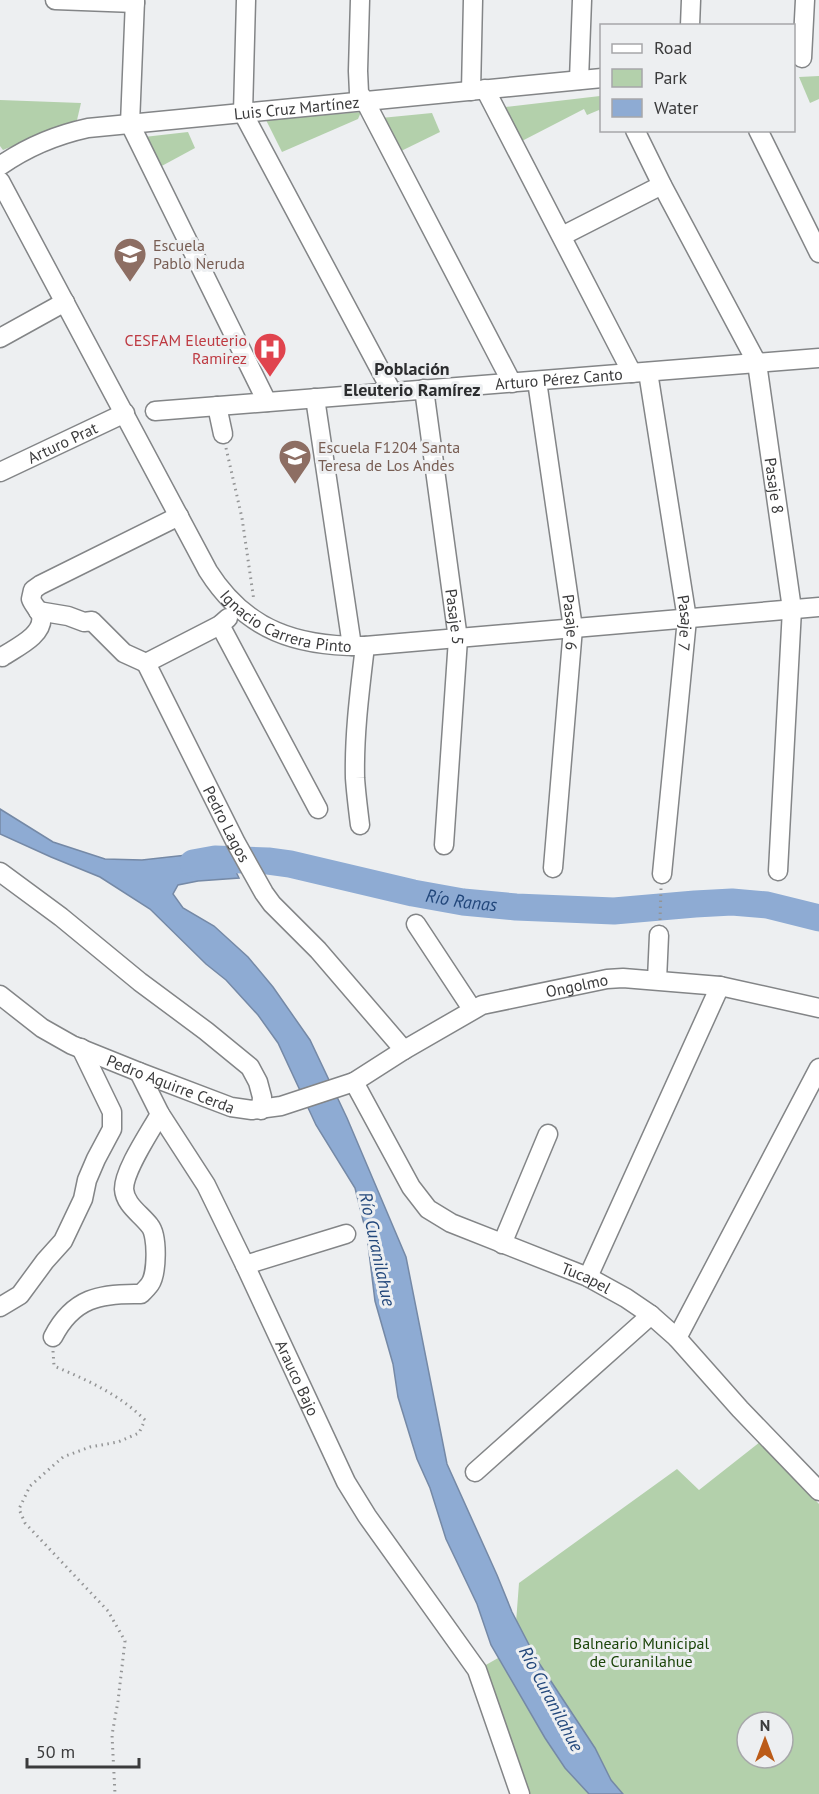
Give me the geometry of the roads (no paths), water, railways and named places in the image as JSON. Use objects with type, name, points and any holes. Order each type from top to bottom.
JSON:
[{"type":"street","points":[[55,0],[135,1],[130,124],[267,402]]},
{"type":"street","points":[[246,0],[243,113],[392,392]]},
{"type":"street","points":[[360,0],[359,93],[512,383]]},
{"type":"street","name":"Pasaje 7","points":[[473,0],[478,90],[640,373],[687,618],[662,874]]},
{"type":"street","points":[[579,80],[582,0]]},
{"type":"street","points":[[690,24],[691,0]]},
{"type":"street","points":[[805,0],[805,58]]},
{"type":"street","name":"Luis Cruz Martínez","points":[[0,166],[24,151],[68,133],[88,128],[600,78]]},
{"type":"street","name":"Pasaje 8","points":[[636,132],[757,363],[792,609],[778,871]]},
{"type":"street","points":[[759,132],[819,253]]},
{"type":"street","name":"Ignacio Carrera Pinto","points":[[0,181],[6,211],[65,303],[218,586],[238,609],[269,629],[303,641],[359,646],[819,607]]},
{"type":"street","points":[[562,236],[662,185]]},
{"type":"street","points":[[0,338],[65,303]]},
{"type":"street","name":"Arturo Pérez Canto","points":[[155,411],[819,358]]},
{"type":"street","name":"Pasaje 6","points":[[537,381],[573,628],[554,868]]},
{"type":"street","name":"Pasaje 5","points":[[424,389],[458,639],[444,845]]},
{"type":"street","points":[[315,399],[359,646],[355,779],[360,825]]},
{"type":"street","points":[[217,406],[223,434]]},
{"type":"street","name":"Arturo Prat","points":[[0,472],[125,413]]},
{"type":"street","points":[[2,657],[41,628],[40,616],[31,599],[33,591],[39,585],[179,516]]},
{"type":"street","points":[[38,611],[68,616],[84,622],[92,621],[124,653],[146,663],[220,625],[238,609]]},
{"type":"street","points":[[220,625],[318,809]]},
{"type":"street","name":"Pedro Lagos","points":[[146,663],[236,843],[272,904],[318,950],[404,1050]]},
{"type":"street","points":[[0,872],[61,917],[140,982],[250,1067],[258,1082],[262,1097],[261,1110]]},
{"type":"street","points":[[417,924],[472,1010]]},
{"type":"street","points":[[657,980],[659,934]]},
{"type":"street","name":"Ongolmo","points":[[349,1084],[482,1005],[607,979],[657,980],[720,986],[819,1008]]},
{"type":"street","points":[[588,1277],[720,986]]},
{"type":"street","name":"Pedro Aguirre Cerda","points":[[0,995],[42,1028],[72,1045],[231,1107],[261,1110],[281,1106],[349,1084]]},
{"type":"street","points":[[0,1307],[20,1295],[45,1260],[63,1241],[83,1199],[87,1180],[96,1159],[112,1129],[112,1112],[81,1048]]},
{"type":"street","points":[[677,1338],[819,1068]]},
{"type":"street","name":"Arauco Bajo","points":[[139,1072],[160,1114],[206,1185],[346,1482],[367,1516],[477,1670],[520,1794]]},
{"type":"street","name":"Tucapel","points":[[349,1084],[401,1170],[428,1209],[445,1220],[588,1277],[651,1315],[677,1338],[740,1409],[819,1491]]},
{"type":"street","points":[[53,1337],[67,1315],[82,1303],[106,1296],[141,1294],[152,1282],[156,1254],[155,1238],[151,1226],[130,1205],[124,1191],[126,1175],[160,1114]]},
{"type":"street","points":[[502,1244],[548,1134]]},
{"type":"street","points":[[245,1265],[346,1234]]},
{"type":"street","points":[[475,1472],[651,1315]]},
{"type":"water","name":"Río Curanilahue","points":[[0,809],[53,842],[105,859],[142,860],[227,853],[239,878],[178,885],[173,894],[183,908],[214,926],[248,957],[273,987],[310,1040],[347,1118],[406,1257],[447,1464],[512,1612],[537,1660],[595,1748],[611,1780],[623,1794],[589,1794],[565,1768],[491,1645],[477,1604],[446,1539],[430,1488],[417,1459],[398,1397],[393,1364],[375,1301],[367,1236],[355,1188],[316,1125],[278,1043],[258,1015],[226,980],[206,964],[150,909],[100,877],[0,834]]},
{"type":"waterway","name":"Río Ranas","points":[[193,863],[215,859],[268,861],[290,864],[413,893],[463,902],[516,907],[614,911],[732,902],[767,905],[819,918]]},
{"type":"place","name":"Escuela Pablo Neruda","points":[[130,283]]},
{"type":"place","name":"CESFAM Eleuterio Ramirez","points":[[270,378]]},
{"type":"place","name":"Escuela F1204 Santa Teresa de Los Andes","points":[[295,485]]},
{"type":"district","name":"Población Eleuterio Ramírez","points":[[412,379]]},
{"type":"park label","name":"Balneario Municipal de Curanilahue","points":[[641,1652]]}]
